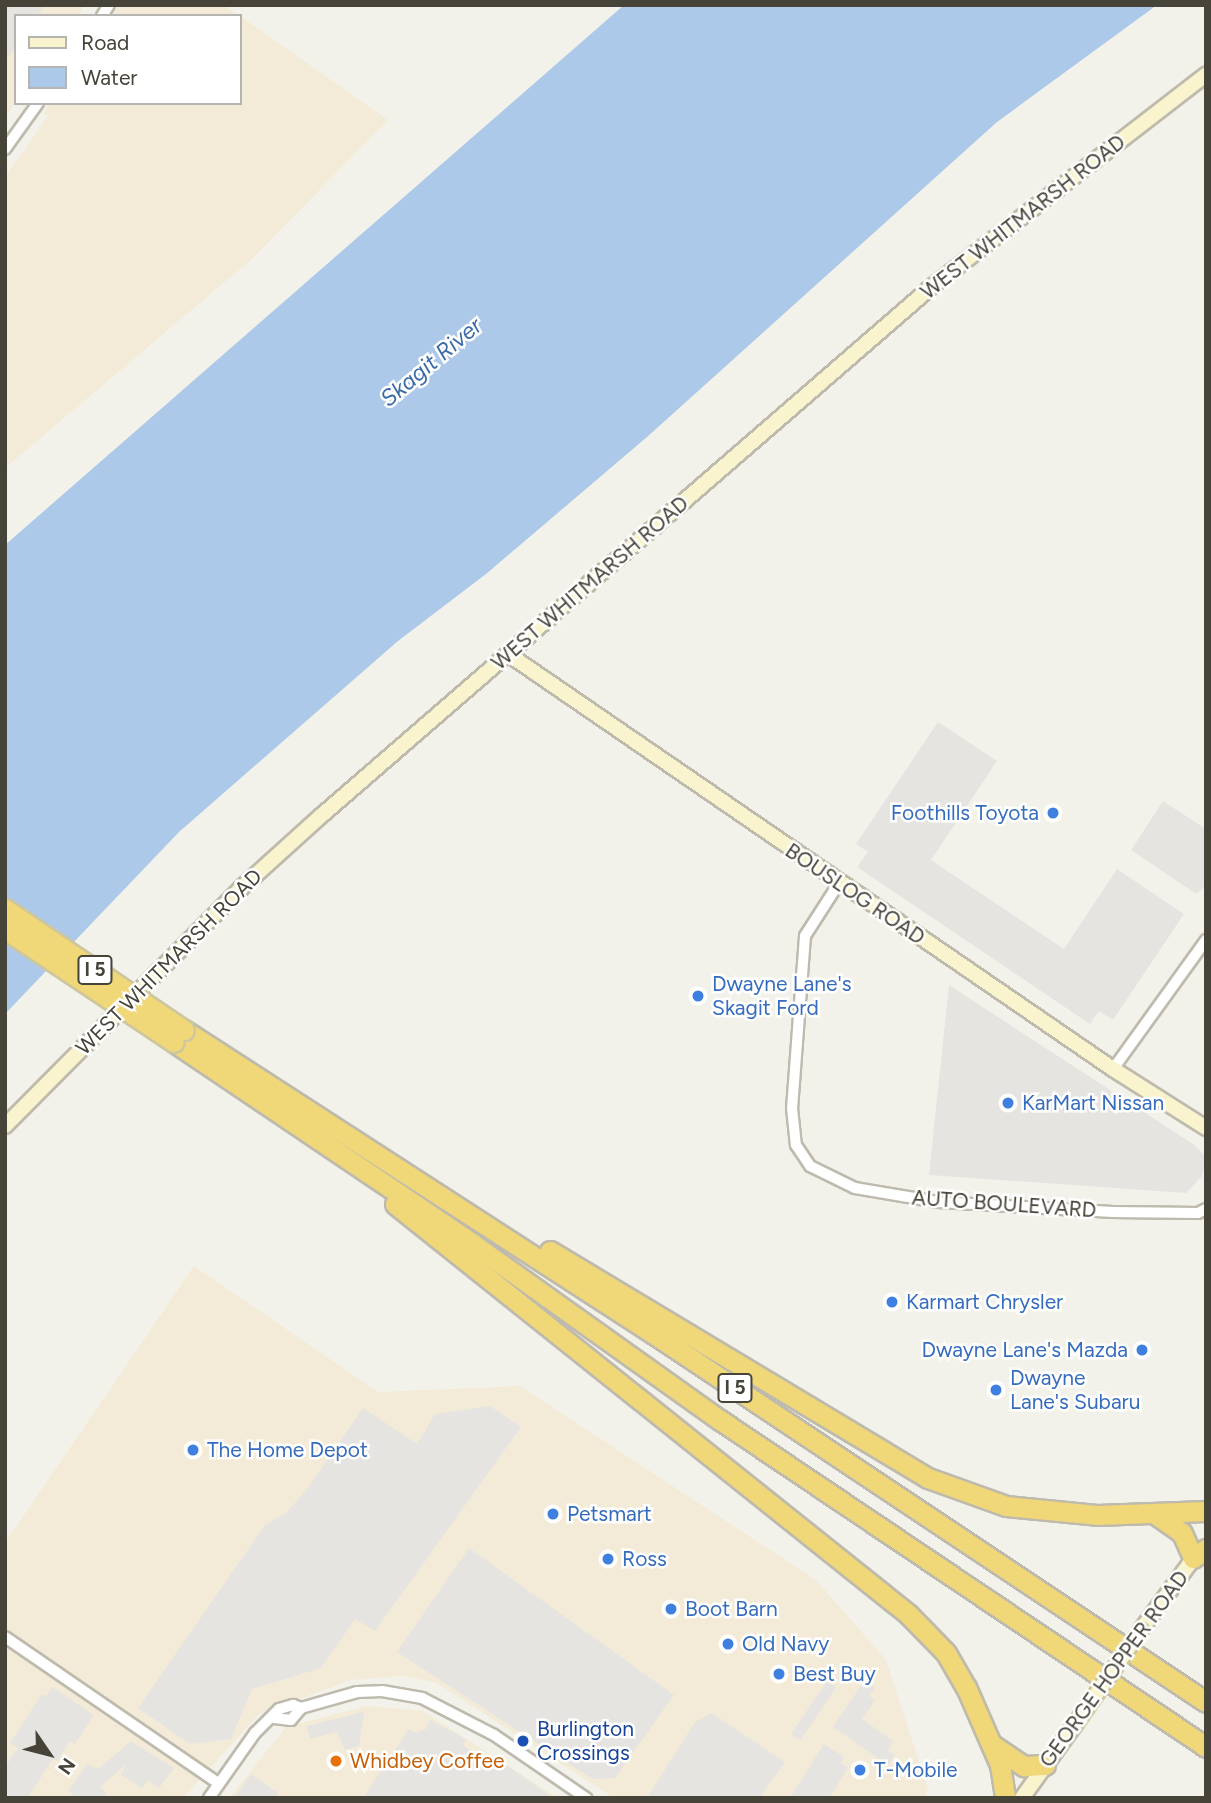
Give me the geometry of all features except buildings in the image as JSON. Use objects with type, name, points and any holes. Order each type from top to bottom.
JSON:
[{"type":"highway","name":"I 5","points":[[5,909],[328,1146],[720,1420],[1206,1747]]},
{"type":"highway","name":"I 5","points":[[5,929],[179,1036],[260,1079],[654,1334],[1206,1702]]},
{"type":"highway","points":[[260,1079],[928,1478],[1006,1506],[1097,1515],[1206,1511]]},
{"type":"highway","points":[[328,1146],[596,1366],[868,1577],[946,1653],[1004,1777],[1005,1798]]},
{"type":"highway","points":[[1155,1514],[1182,1533],[1199,1554]]},
{"type":"highway","points":[[990,1744],[1024,1766],[1045,1765]]},
{"type":"street","name":"WEST WHITMARSH ROAD","points":[[5,1126],[240,889],[508,654],[930,288],[1206,75]]},
{"type":"street","points":[[5,149],[37,105]]},
{"type":"street","name":"BOUSLOG ROAD","points":[[508,654],[839,883],[1113,1069],[1206,1128]]},
{"type":"street","name":"AUTO BOULEVARD","points":[[839,883],[805,936],[792,1108],[796,1145],[810,1166],[855,1188],[938,1202],[1113,1212],[1198,1213],[1206,1209]]},
{"type":"street","points":[[1113,1069],[1206,940]]},
{"type":"street","name":"GEORGE HOPPER ROAD","points":[[1022,1798],[1206,1541]]},
{"type":"street","points":[[5,1637],[218,1783]]},
{"type":"street","points":[[209,1798],[255,1733],[274,1718],[279,1709],[293,1705],[301,1708],[357,1692],[422,1698],[494,1735],[586,1798]]},
{"type":"shaded area","points":[[5,5],[85,5],[79,14],[14,14],[14,105],[5,117]]},
{"type":"shaded area","points":[[5,5],[44,5],[38,14],[14,14],[14,49],[5,61]]},
{"type":"shaded area","points":[[119,5],[224,5],[236,14],[112,14]]},
{"type":"shaded area","points":[[242,17],[388,120],[253,258],[5,468],[5,177],[48,116],[44,113],[50,105],[242,105]]},
{"type":"shaded area","points":[[938,722],[997,761],[931,860],[1064,949],[1117,869],[1184,914],[1113,1020],[1099,1011],[1090,1024],[857,867],[868,852],[856,844]]},
{"type":"shaded area","points":[[1163,801],[1206,829],[1206,886],[1196,894],[1131,850]]},
{"type":"shaded area","points":[[949,985],[1193,1144],[1206,1157],[1202,1176],[1186,1193],[929,1175]]},
{"type":"shaded area","name":"Burlington Crossings","points":[[194,1266],[378,1392],[520,1386],[816,1580],[886,1660],[928,1789],[924,1798],[614,1798],[437,1683],[402,1676],[351,1680],[259,1714],[183,1798],[5,1798],[5,1543]]},
{"type":"shaded area","points":[[490,1406],[521,1427],[375,1631],[355,1619],[321,1668],[252,1689],[231,1739],[190,1744],[138,1708],[265,1525],[286,1513],[308,1488],[363,1408],[417,1444],[435,1414]]},
{"type":"shaded area","points":[[469,1548],[674,1695],[615,1778],[592,1779],[397,1652]]},
{"type":"shaded area","points":[[865,1680],[875,1687],[869,1696],[875,1700],[862,1719],[893,1741],[888,1750],[895,1755],[888,1765],[833,1727]]},
{"type":"shaded area","points":[[827,1681],[836,1687],[800,1740],[791,1734]]},
{"type":"shaded area","points":[[52,1687],[94,1715],[75,1744],[70,1741],[57,1761],[53,1759],[27,1798],[5,1798],[5,1767],[18,1748],[10,1743],[42,1694],[47,1696]]},
{"type":"shaded area","name":"Burlington Crossings","points":[[367,1706],[423,1711],[558,1798],[229,1798],[286,1727]]},
{"type":"shaded area","points":[[364,1712],[359,1746],[345,1750],[337,1732],[310,1739],[306,1726]]},
{"type":"shaded area","points":[[712,1713],[785,1762],[760,1798],[647,1798],[695,1722]]},
{"type":"shaded area","points":[[430,1720],[466,1739],[463,1745],[495,1770],[502,1762],[553,1798],[363,1798],[409,1729],[416,1733],[426,1729]]},
{"type":"shaded area","points":[[131,1741],[174,1768],[159,1788],[148,1780],[142,1788],[121,1775],[125,1765],[100,1787],[107,1793],[104,1798],[77,1798],[68,1791],[87,1764],[98,1769]]},
{"type":"shaded area","points":[[824,1744],[844,1757],[841,1763],[848,1768],[829,1798],[790,1798]]},
{"type":"shaded area","points":[[251,1774],[278,1793],[274,1798],[234,1798]]},
{"type":"water","name":"Skagit River","points":[[624,5],[1157,5],[997,122],[647,437],[486,574],[398,641],[179,832],[5,1014],[5,545]]},
{"type":"place","name":"Foothills Toyota","points":[[1053,813]]},
{"type":"place","name":"Dwayne Lane's Skagit Ford","points":[[698,996]]},
{"type":"place","name":"KarMart Nissan","points":[[1008,1103]]},
{"type":"place","name":"Karmart Chrysler","points":[[892,1302]]},
{"type":"place","name":"Dwayne Lane's Mazda","points":[[1142,1350]]},
{"type":"place","name":"Dwayne Lane's Subaru","points":[[996,1390]]},
{"type":"place","name":"The Home Depot","points":[[193,1450]]},
{"type":"place","name":"Petsmart","points":[[553,1514]]},
{"type":"place","name":"Ross","points":[[608,1559]]},
{"type":"place","name":"Boot Barn","points":[[671,1609]]},
{"type":"place","name":"Old Navy","points":[[728,1644]]},
{"type":"place","name":"Best Buy","points":[[779,1674]]},
{"type":"place","name":"Burlington Crossings","points":[[523,1741]]},
{"type":"place","name":"Whidbey Coffee","points":[[336,1761]]},
{"type":"place","name":"T-Mobile","points":[[860,1770]]}]
